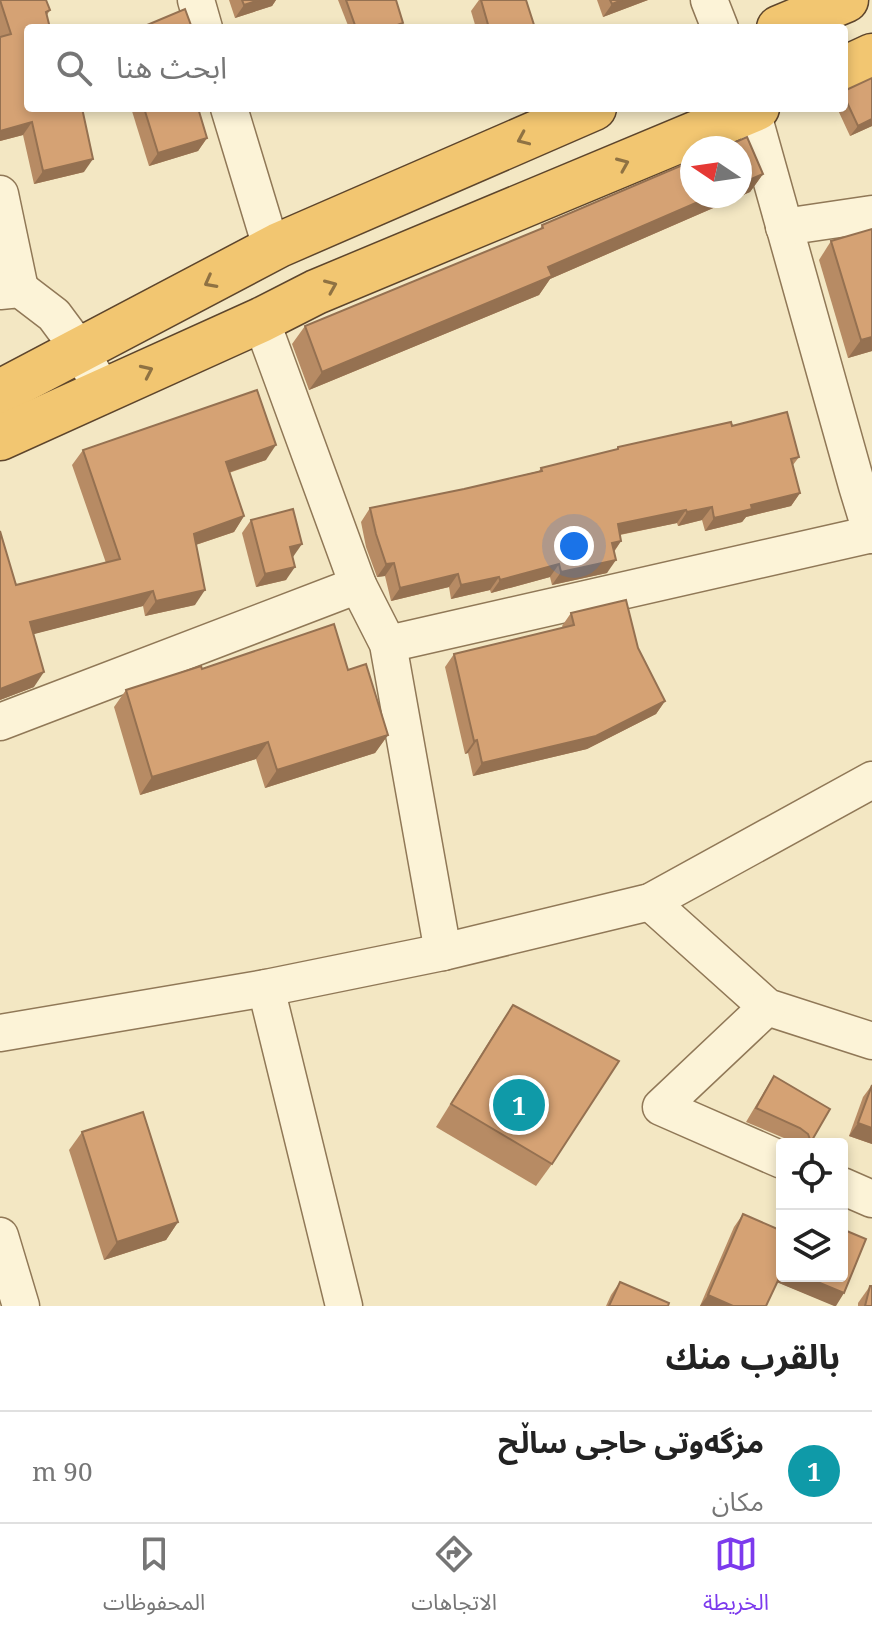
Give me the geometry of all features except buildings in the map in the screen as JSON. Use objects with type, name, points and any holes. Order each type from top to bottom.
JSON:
[{"type":"highway","points":[[789,24],[846,0]]},
{"type":"highway","points":[[848,67],[872,56]]},
{"type":"highway","points":[[0,392],[272,250],[585,112]]},
{"type":"highway","points":[[0,438],[316,292],[748,112]]},
{"type":"street","points":[[196,0],[203,24]]},
{"type":"street","points":[[709,0],[718,24]]},
{"type":"street","points":[[230,112],[272,250]]},
{"type":"street","points":[[388,644],[872,535],[864,483],[784,227],[756,112]]},
{"type":"street","points":[[0,194],[10,290],[54,315],[80,350],[103,391]]},
{"type":"street","points":[[784,227],[872,214]]},
{"type":"street","points":[[261,320],[358,585],[388,644],[443,952]]},
{"type":"street","points":[[0,722],[358,585]]},
{"type":"street","points":[[0,1033],[266,988],[443,952],[650,902],[872,780]]},
{"type":"street","points":[[650,902],[767,1007],[872,1041]]},
{"type":"street","points":[[266,988],[344,1306]]},
{"type":"street","points":[[767,1007],[661,1107],[776,1157]]},
{"type":"street","points":[[848,1189],[872,1199]]},
{"type":"street","points":[[0,1236],[21,1306]]},
{"type":"place","name":"مزگەوتی حاجی ساڵح","points":[[519,1105]]}]
